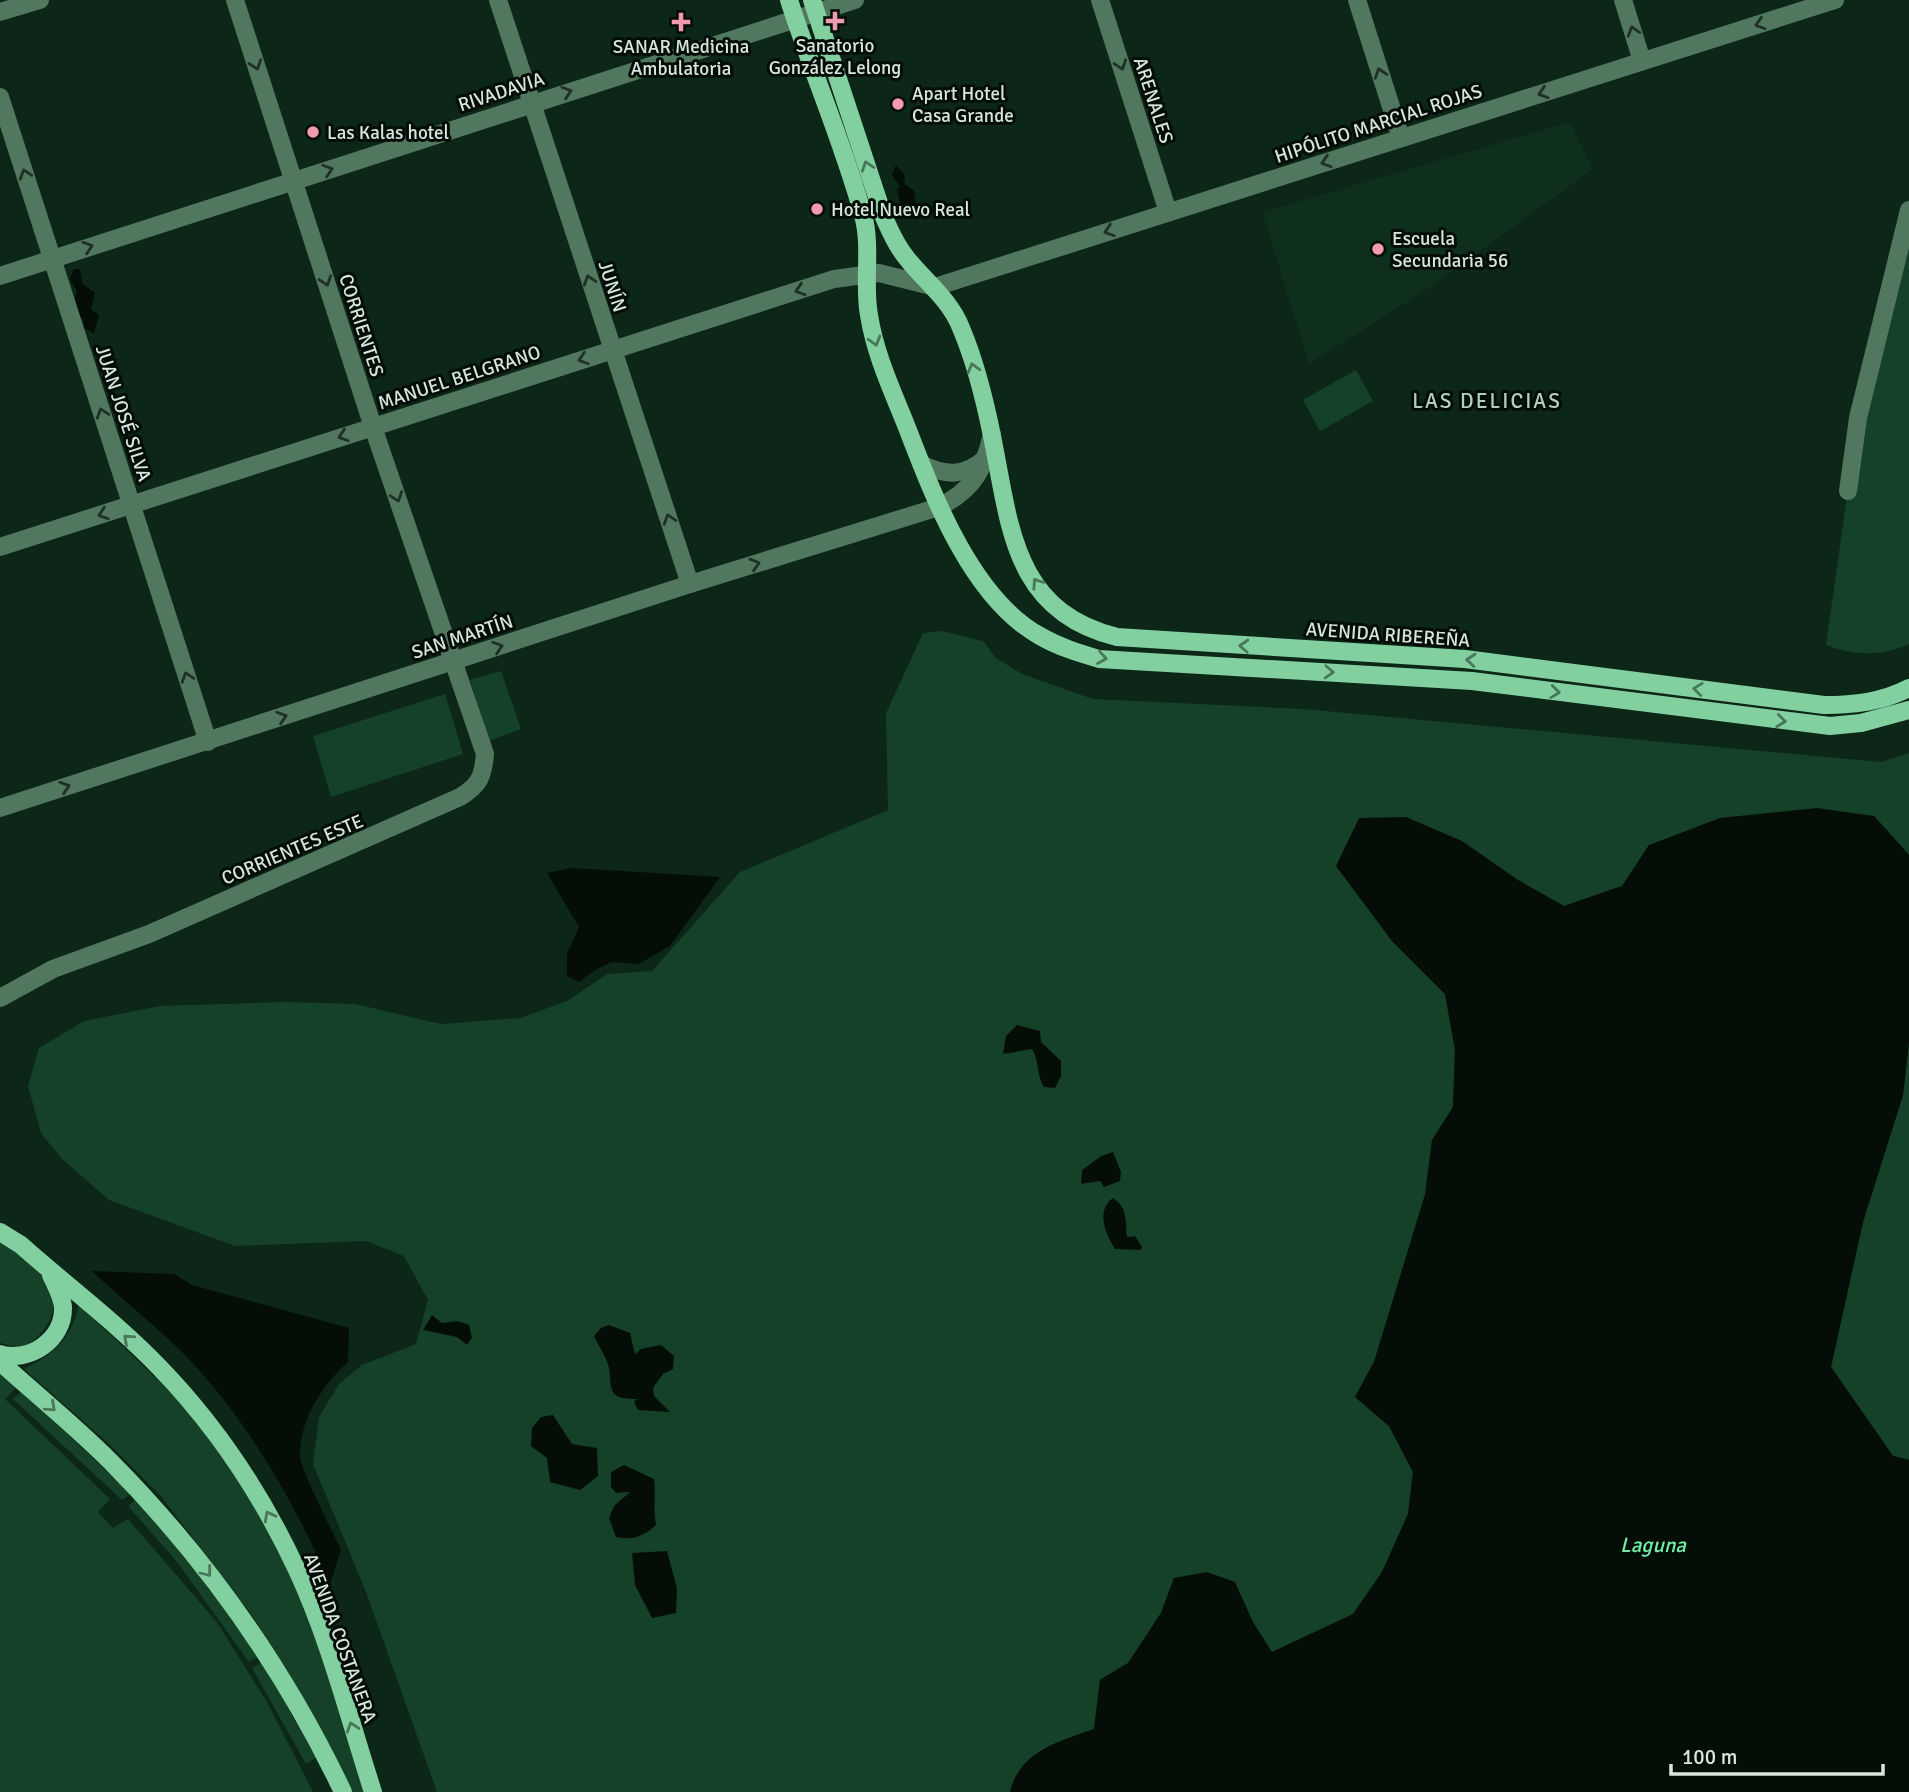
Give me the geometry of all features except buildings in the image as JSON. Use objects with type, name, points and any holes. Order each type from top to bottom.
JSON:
[{"type":"main road","points":[[789,0],[859,204],[866,238],[866,274],[874,343],[921,464],[939,507],[987,587],[1009,612],[1038,635],[1071,651],[1099,659],[1472,681],[1830,726],[1861,723],[1909,710]]},
{"type":"main road","name":"AVENIDA RIBEREÑA","points":[[814,6],[877,197],[896,244],[934,287],[961,327],[992,434],[1006,515],[1021,559],[1050,602],[1094,631],[1138,639],[1478,660],[1824,705],[1857,705],[1894,696],[1909,688]]},
{"type":"main road","name":"AVENIDA COSTANERA","points":[[0,1232],[49,1270],[160,1368],[245,1476],[298,1572],[324,1639],[373,1792]]},
{"type":"main road","points":[[0,1354],[23,1357],[37,1351],[60,1326],[61,1295],[49,1270]]},
{"type":"main road","points":[[0,1362],[108,1460],[199,1562],[264,1650],[292,1694],[343,1792]]},
{"type":"street","points":[[0,12],[40,0]]},
{"type":"street","name":"CORRIENTES","points":[[234,0],[373,427],[453,661]]},
{"type":"street","name":"JUNÍN","points":[[498,0],[690,584]]},
{"type":"street","name":"RIVADAVIA","points":[[0,276],[795,19],[814,6],[855,0]]},
{"type":"street","name":"ARENALES","points":[[1100,0],[1168,212]]},
{"type":"street","points":[[1357,0],[1401,138]]},
{"type":"street","points":[[1623,0],[1642,61]]},
{"type":"street","name":"HIPÓLITO MARCIAL ROJAS","points":[[934,287],[1828,1]]},
{"type":"street","name":"JUAN JOSÉ SILVA","points":[[0,97],[208,741]]},
{"type":"street","points":[[859,204],[877,197]]},
{"type":"street","points":[[1848,491],[1858,418],[1909,210]]},
{"type":"street","name":"MANUEL BELGRANO","points":[[0,547],[834,279],[879,273],[934,287]]},
{"type":"street","name":"SAN MARTÍN","points":[[0,808],[690,584],[939,507],[967,489],[978,477],[992,434]]},
{"type":"street","points":[[921,464],[952,475],[976,467],[986,458]]},
{"type":"street","name":"CORRIENTES ESTE","points":[[0,999],[20,985],[53,969],[149,933],[304,867],[475,788],[483,776],[485,754],[453,661]]},
{"type":"shaded area","name":"Escuela Secundaria 56","points":[[1570,122],[1593,169],[1432,286],[1309,364],[1262,212]]},
{"type":"shaded area","points":[[1909,210],[1909,644],[1878,653],[1857,653],[1826,645],[1858,418]]},
{"type":"shaded area","points":[[1356,370],[1373,401],[1320,431],[1303,400]]},
{"type":"shaded area","points":[[942,631],[983,641],[996,658],[1022,674],[1093,699],[1303,709],[1881,762],[1909,753],[1909,855],[1874,816],[1649,845],[1622,886],[1564,906],[1518,880],[1336,866],[1392,941],[1445,994],[1455,1050],[1453,1107],[1432,1140],[1425,1194],[1374,1362],[1355,1397],[1389,1426],[1413,1472],[1408,1514],[1382,1572],[1353,1614],[1271,1653],[1253,1622],[1174,1578],[1161,1613],[1128,1663],[1100,1680],[1094,1729],[1054,1744],[1031,1757],[1015,1778],[1010,1792],[437,1792],[366,1592],[313,1464],[319,1417],[339,1384],[362,1365],[416,1344],[428,1300],[404,1256],[366,1241],[235,1246],[109,1200],[61,1158],[41,1133],[28,1086],[39,1048],[84,1021],[160,1006],[284,1002],[355,1004],[441,1024],[521,1018],[569,1000],[607,974],[652,971],[740,872],[888,810],[886,713],[923,633]]},
{"type":"shaded area","points":[[501,671],[521,729],[489,741],[470,680]]},
{"type":"shaded area","points":[[445,694],[463,754],[331,797],[313,736]]},
{"type":"shaded area","points":[[1909,1042],[1909,1460],[1893,1456],[1831,1367],[1863,1222],[1903,1095]]},
{"type":"shaded area","points":[[0,1240],[39,1268],[50,1284],[53,1295],[51,1316],[46,1326],[39,1335],[20,1348],[0,1343]]},
{"type":"shaded area","points":[[79,1304],[185,1408],[216,1445],[243,1485],[287,1569],[305,1612],[337,1701],[365,1792],[353,1792],[291,1676],[249,1611],[160,1495],[109,1444],[24,1369],[60,1344],[72,1326]]},
{"type":"shaded area","points":[[0,1374],[16,1388],[5,1399],[110,1499],[98,1512],[113,1528],[128,1519],[216,1621],[267,1702],[313,1792],[0,1792]]},
{"type":"shaded area","points":[[22,1391],[131,1494],[122,1500],[13,1399]]},
{"type":"shaded area","points":[[136,1499],[185,1555],[259,1657],[249,1662],[177,1562],[128,1506]]},
{"type":"shaded area","points":[[262,1662],[316,1758],[306,1764],[252,1668]]},
{"type":"water","points":[[896,165],[904,174],[905,185],[914,190],[916,204],[911,217],[902,213],[897,189],[900,187],[892,175]]},
{"type":"water","points":[[74,269],[80,269],[82,283],[95,293],[91,309],[99,315],[94,333],[84,328],[83,318],[77,317],[73,303],[77,292],[70,279]]},
{"type":"water","name":"Laguna","points":[[1817,808],[1874,816],[1909,855],[1909,1042],[1903,1095],[1863,1222],[1831,1367],[1893,1456],[1909,1460],[1909,1792],[1010,1792],[1015,1778],[1031,1757],[1054,1744],[1094,1729],[1100,1680],[1128,1663],[1161,1613],[1174,1578],[1207,1572],[1235,1582],[1253,1622],[1272,1652],[1353,1614],[1382,1572],[1408,1514],[1413,1472],[1389,1426],[1355,1397],[1374,1362],[1425,1195],[1432,1140],[1453,1107],[1455,1050],[1445,994],[1392,941],[1336,866],[1359,818],[1406,817],[1462,841],[1518,880],[1564,906],[1622,886],[1649,845],[1720,818]]},
{"type":"water","points":[[572,868],[720,877],[670,946],[639,964],[612,962],[579,982],[567,976],[567,954],[579,927],[547,873]]},
{"type":"water","points":[[1017,1025],[1040,1031],[1041,1042],[1061,1061],[1061,1076],[1055,1088],[1044,1087],[1032,1049],[1003,1054],[1006,1036]]},
{"type":"water","points":[[1113,1152],[1121,1172],[1120,1181],[1104,1187],[1100,1181],[1081,1184],[1082,1170],[1101,1156]]},
{"type":"water","points":[[1113,1198],[1123,1210],[1127,1237],[1135,1236],[1142,1247],[1140,1250],[1115,1249],[1103,1216],[1104,1209]]},
{"type":"water","points":[[92,1271],[174,1274],[192,1285],[349,1328],[348,1362],[314,1404],[304,1429],[300,1456],[341,1550],[330,1584],[285,1492],[228,1406],[184,1354]]},
{"type":"water","points":[[432,1315],[442,1323],[458,1321],[469,1325],[472,1338],[467,1345],[457,1337],[423,1330]]},
{"type":"water","points":[[609,1325],[630,1333],[635,1354],[641,1349],[661,1345],[674,1356],[673,1369],[663,1374],[653,1388],[654,1396],[670,1412],[638,1410],[634,1402],[637,1399],[620,1397],[613,1392],[608,1364],[594,1336],[601,1328]]},
{"type":"water","points":[[553,1415],[572,1444],[597,1448],[598,1476],[580,1490],[550,1482],[547,1458],[531,1446],[532,1428],[541,1417]]},
{"type":"water","points":[[624,1465],[654,1479],[655,1485],[656,1525],[643,1535],[633,1538],[616,1537],[609,1518],[614,1506],[630,1492],[616,1493],[611,1487],[611,1472]]},
{"type":"water","points":[[667,1551],[677,1588],[676,1613],[652,1618],[635,1585],[632,1553]]},
{"type":"place","name":"Sanatorio González Lelong","points":[[835,21]]},
{"type":"place","name":"SANAR Medicina Ambulatoria","points":[[681,22]]},
{"type":"place","name":"Apart Hotel Casa Grande","points":[[898,104]]},
{"type":"place","name":"Las Kalas hotel","points":[[313,132]]},
{"type":"place","name":"Hotel Nuevo Real","points":[[817,209]]},
{"type":"place","name":"Escuela Secundaria 56","points":[[1378,249]]},
{"type":"district","name":"LAS DELICIAS","points":[[1487,401]]}]
